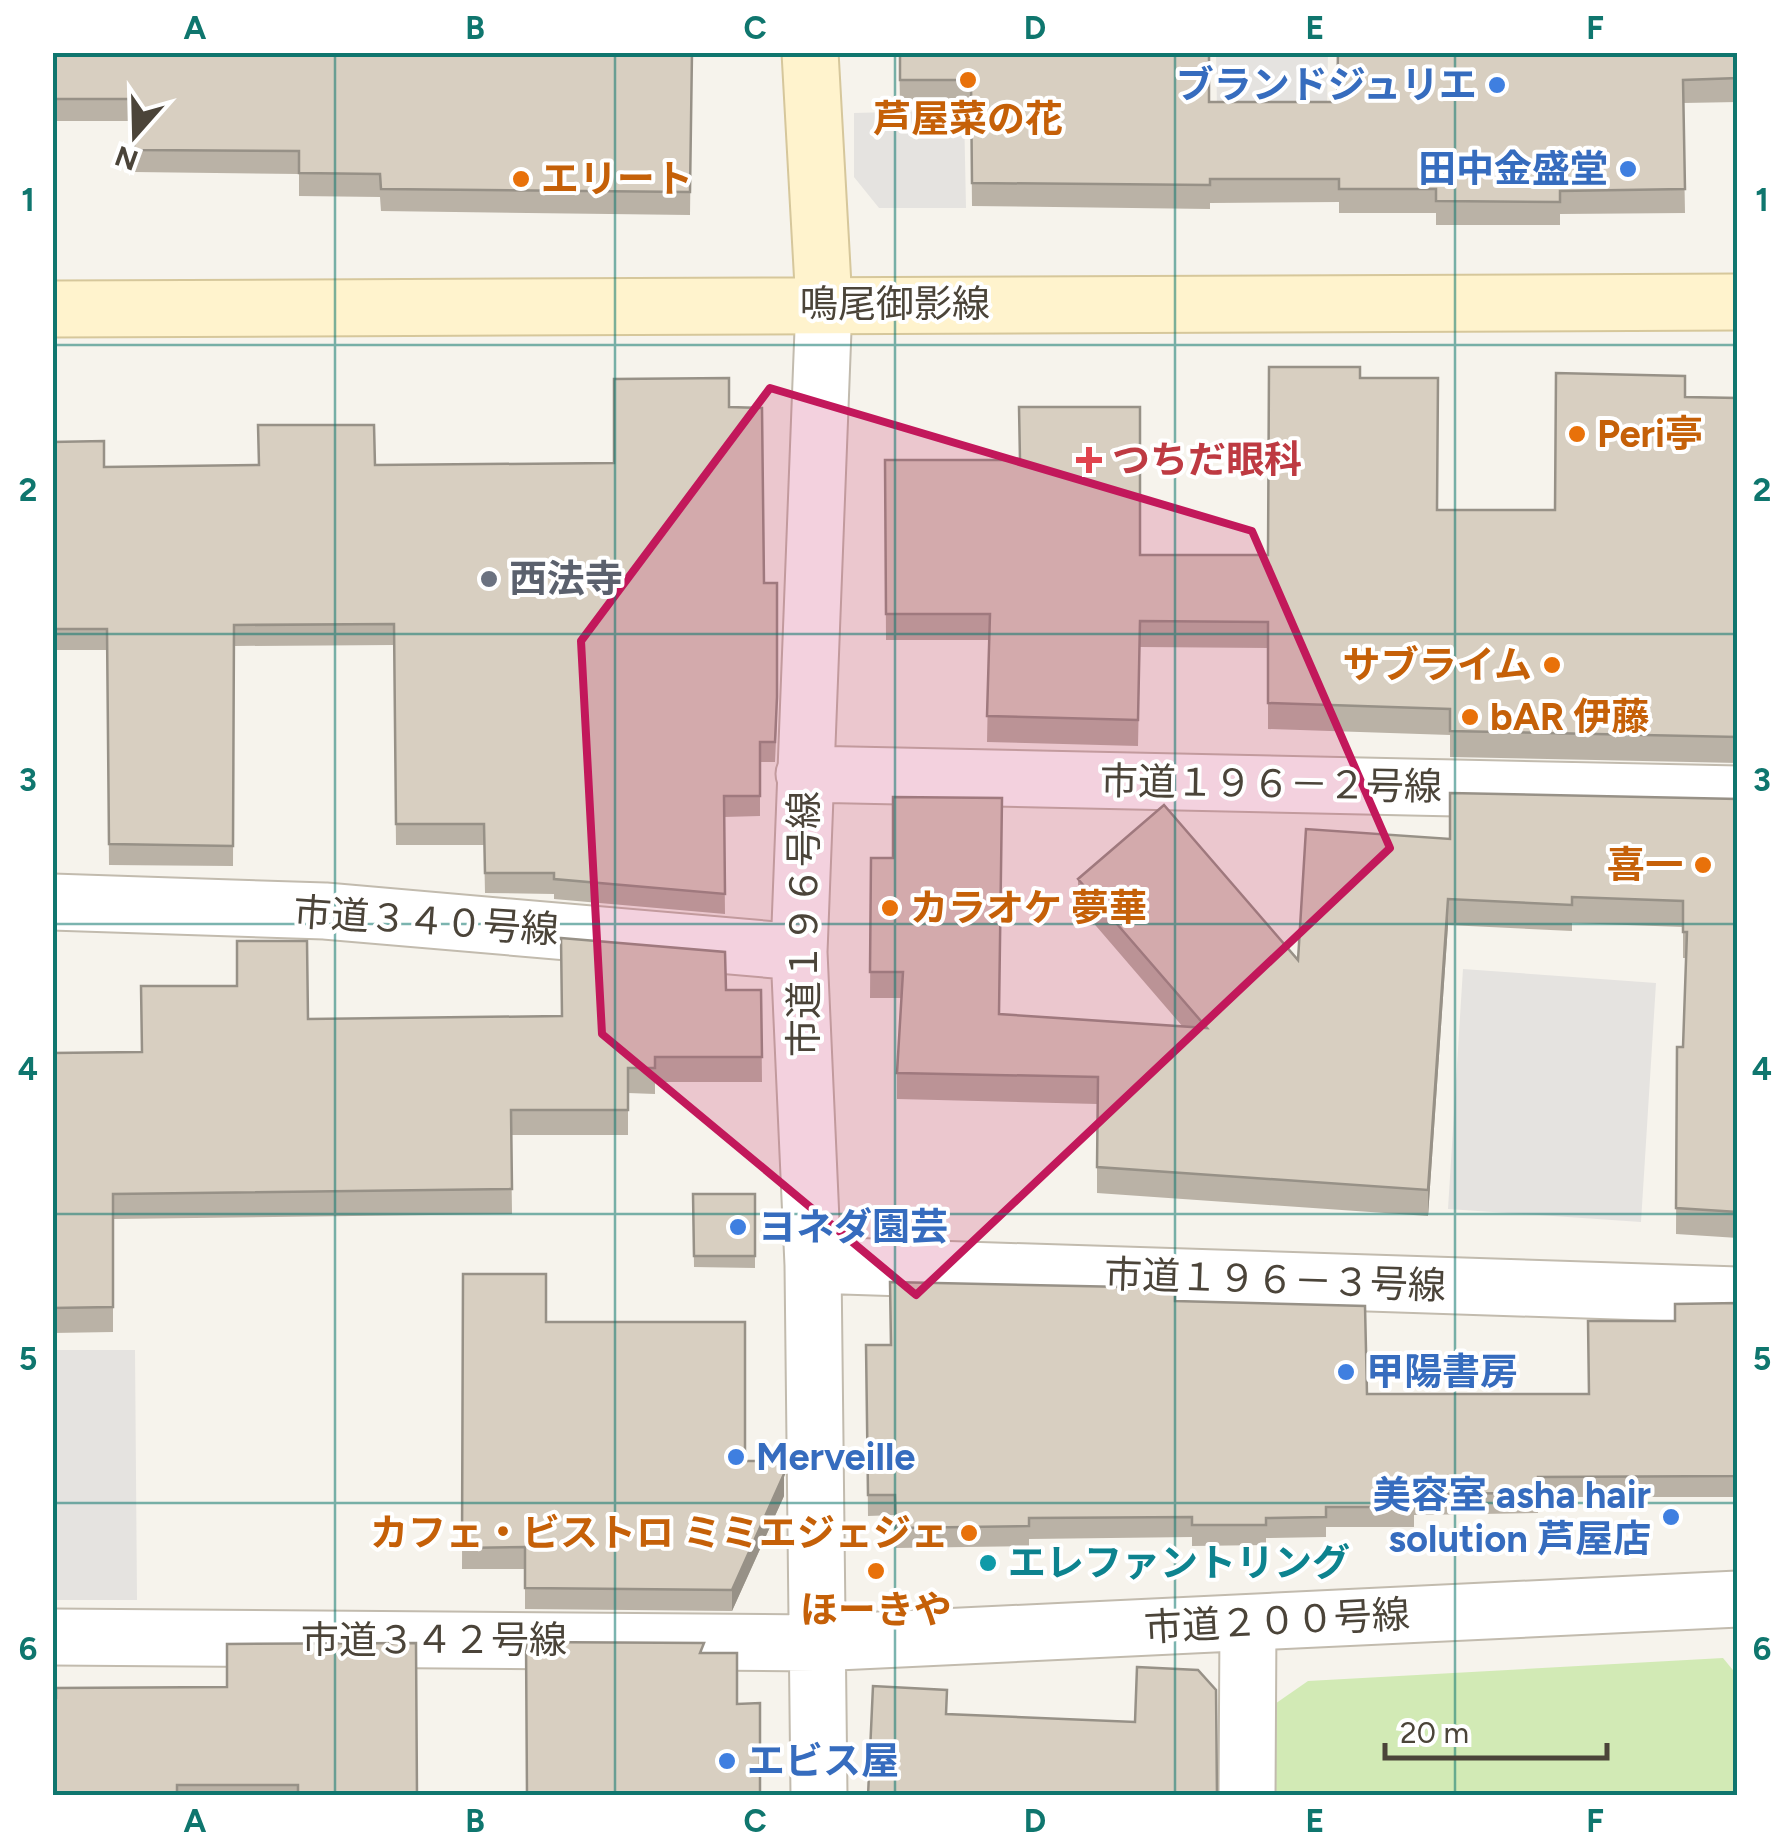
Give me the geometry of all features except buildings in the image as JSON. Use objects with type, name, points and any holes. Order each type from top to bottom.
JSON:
[{"type":"street","name":"市道１９６号線","points":[[810,52],[824,304],[798,952],[813,1265],[818,1796]]},
{"type":"street","name":"鳴尾御影線","points":[[52,308],[1738,302]]},
{"type":"street","name":"市道１９６－２号線","points":[[804,774],[1738,794]]},
{"type":"street","name":"市道３４０号線","points":[[52,902],[325,911],[798,952]]},
{"type":"street","name":"市道１９６－３号線","points":[[813,1265],[1738,1295]]},
{"type":"street","name":"市道２００号線","points":[[816,1643],[1738,1599]]},
{"type":"street","points":[[1247,1796],[1248,1622]]},
{"type":"street","name":"市道３４２号線","points":[[52,1637],[816,1643]]},
{"type":"highlighted area","points":[[770,388],[1252,531],[1390,848],[916,1295],[602,1034],[581,641]]},
{"type":"green space","points":[[1723,1658],[1737,1675],[1737,1795],[1272,1795],[1272,1706],[1308,1681]]},
{"type":"shaded area","points":[[1216,53],[1328,53],[1327,108],[1217,107]]},
{"type":"shaded area","points":[[964,110],[966,208],[879,208],[854,177],[854,113]]},
{"type":"shaded area","points":[[1463,969],[1656,983],[1641,1222],[1448,1209]]},
{"type":"shaded area","points":[[53,1350],[135,1350],[137,1600],[53,1600]]},
{"type":"place","name":"芦屋菜の花","points":[[968,80]]},
{"type":"place","name":"ブランドジュリエ","points":[[1497,85]]},
{"type":"place","name":"田中金盛堂","points":[[1628,169]]},
{"type":"place","name":"エリート","points":[[521,179]]},
{"type":"place","name":"Peri亭","points":[[1577,434]]},
{"type":"place","name":"つちだ眼科","points":[[1089,460]]},
{"type":"place","name":"西法寺","points":[[489,579]]},
{"type":"place","name":"サブライム","points":[[1552,665]]},
{"type":"place","name":"bAR 伊藤","points":[[1470,717]]},
{"type":"place","name":"喜一","points":[[1703,865]]},
{"type":"place","name":"カラオケ 夢華","points":[[890,908]]},
{"type":"place","name":"ヨネダ園芸","points":[[738,1227]]},
{"type":"place","name":"甲陽書房","points":[[1346,1372]]},
{"type":"place","name":"Merveille","points":[[736,1457]]},
{"type":"place","name":"美容室 asha hair solution 芦屋店","points":[[1671,1517]]},
{"type":"place","name":"カフェ・ビストロ ミミエジェジェ","points":[[969,1533]]},
{"type":"place","name":"エレファントリング","points":[[988,1563]]},
{"type":"place","name":"ほーきや","points":[[876,1571]]},
{"type":"place","name":"エビス屋","points":[[727,1761]]}]
